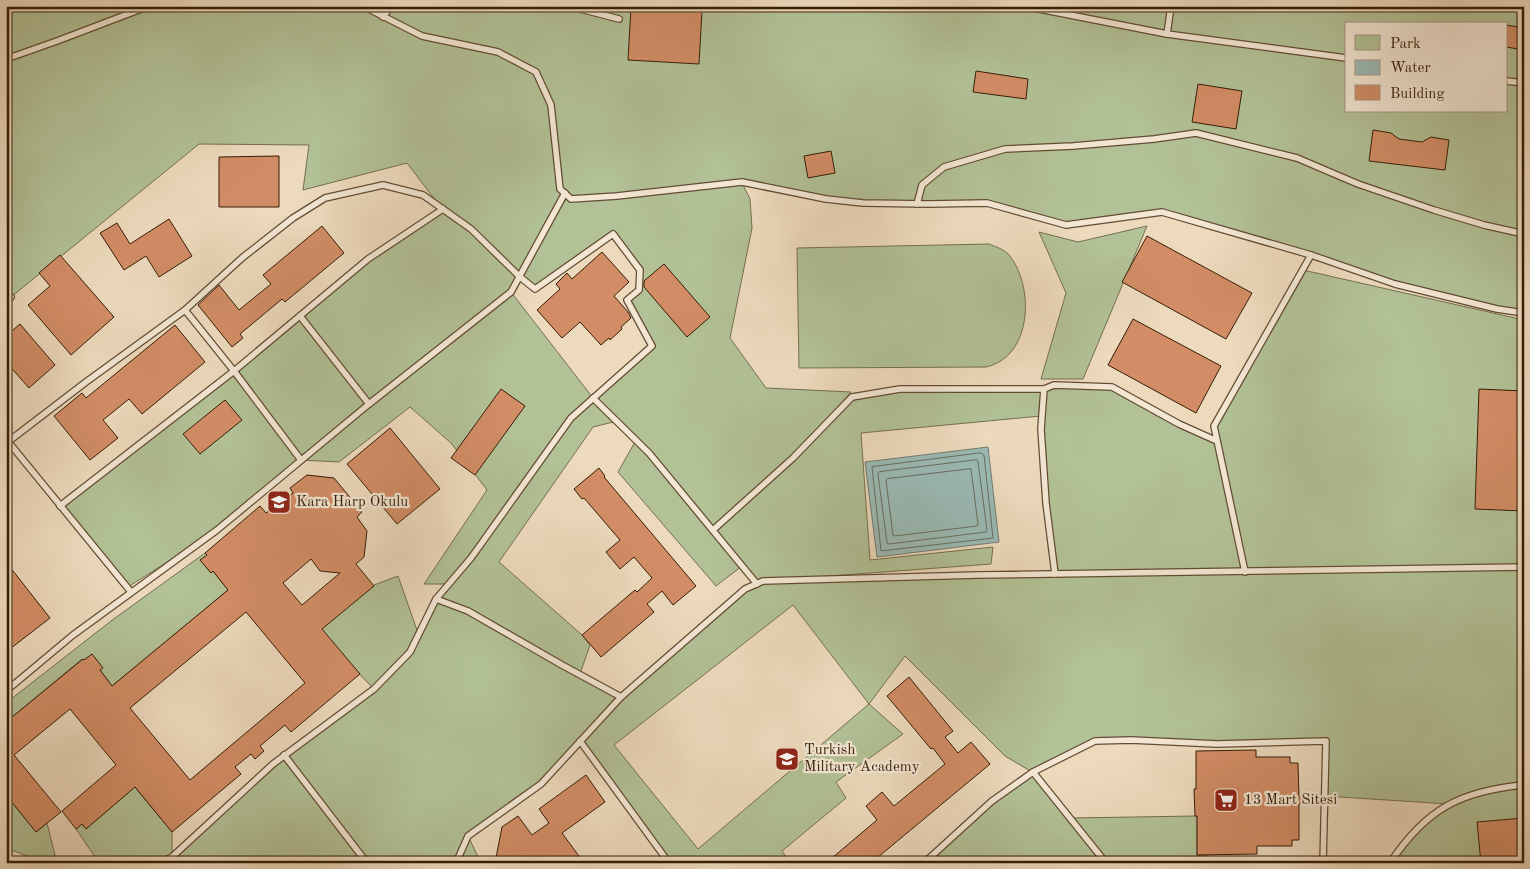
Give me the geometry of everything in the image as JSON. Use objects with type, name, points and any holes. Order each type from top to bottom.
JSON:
[{"type":"lane","points":[[6,59],[149,6]]},
{"type":"lane","points":[[363,6],[422,36],[498,52],[536,72],[551,105],[560,189],[571,198],[742,182],[826,199],[863,203],[988,203],[1066,225],[1162,212],[1311,255],[1395,284],[1497,309],[1524,313]]},
{"type":"lane","points":[[383,17],[391,6]]},
{"type":"lane","points":[[569,6],[618,19]]},
{"type":"lane","points":[[1024,6],[1167,34],[1345,58]]},
{"type":"lane","points":[[1167,34],[1171,6]]},
{"type":"lane","points":[[1508,81],[1524,83]]},
{"type":"lane","points":[[917,204],[922,185],[944,167],[1005,149],[1073,146],[1154,139],[1196,133],[1297,158],[1358,184],[1434,210],[1484,225],[1524,234]]},
{"type":"lane","points":[[132,592],[8,440],[185,310],[242,258],[293,218],[325,198],[383,185],[423,195],[470,229],[534,289],[613,234],[640,270],[639,290],[627,300],[652,346],[571,418],[471,558],[436,599],[410,652],[374,689],[273,764],[173,860],[160,863]]},
{"type":"lane","points":[[6,692],[73,635],[217,530],[369,404],[511,292],[565,193]]},
{"type":"lane","points":[[60,506],[234,371],[368,259],[443,209]]},
{"type":"lane","points":[[1245,572],[1214,426],[1311,255]]},
{"type":"lane","points":[[6,304],[11,297]]},
{"type":"lane","points":[[185,310],[301,460]]},
{"type":"lane","points":[[300,316],[369,404]]},
{"type":"lane","points":[[713,530],[793,458],[852,398],[900,388],[1044,389],[1054,385],[1112,387],[1178,424],[1218,441]]},
{"type":"lane","points":[[1044,389],[1041,429],[1046,503],[1055,574]]},
{"type":"lane","points":[[593,398],[649,453],[757,584]]},
{"type":"lane","points":[[456,863],[468,836],[541,784],[621,697],[745,589],[763,581],[976,575],[1524,567]]},
{"type":"lane","points":[[436,599],[468,610],[621,697]]},
{"type":"lane","points":[[924,863],[992,801],[1032,772],[1095,741],[1131,740],[1217,744],[1326,741],[1323,863]]},
{"type":"lane","points":[[580,741],[669,863]]},
{"type":"lane","points":[[284,755],[367,863]]},
{"type":"lane","points":[[1032,772],[1106,863]]},
{"type":"lane","points":[[1390,863],[1401,846],[1422,823],[1449,804],[1469,795],[1510,786],[1524,785]]},
{"type":"green space","points":[[6,6],[1524,6],[1524,313],[1395,284],[1162,212],[1066,225],[987,203],[863,203],[742,183],[750,199],[752,228],[730,338],[766,388],[851,392],[802,448],[852,397],[900,389],[1044,389],[1054,385],[1112,387],[1217,441],[1214,426],[1303,270],[1524,320],[1524,863],[1390,863],[1401,846],[1448,804],[1325,796],[1326,741],[1217,744],[1095,741],[1033,772],[1070,818],[1197,816],[1197,855],[1206,855],[1207,863],[924,863],[992,801],[1032,772],[1005,756],[905,656],[869,704],[903,734],[836,782],[846,798],[782,851],[790,863],[669,863],[580,742],[541,784],[468,836],[481,863],[174,863],[172,857],[160,863],[99,863],[76,829],[82,824],[86,829],[128,793],[137,782],[137,790],[172,832],[172,856],[273,764],[374,689],[317,631],[374,585],[398,576],[418,633],[448,584],[424,584],[487,490],[451,443],[410,407],[339,462],[301,460],[217,530],[128,587],[60,506],[234,371],[368,259],[442,209],[407,163],[303,190],[309,145],[199,144],[11,297],[6,304]],"holes":[[[613,235],[640,270],[639,290],[627,300],[652,346],[593,398],[511,292],[520,277],[535,289]],[[1041,416],[1046,503],[1055,574],[763,581],[991,564],[993,547],[870,560],[861,433]],[[617,421],[636,440],[618,472],[716,586],[742,566],[756,584],[745,589],[621,697],[580,674],[590,645],[582,635],[499,562],[593,427]],[[793,605],[869,704],[698,849],[614,745]]]},
{"type":"green space","points":[[1147,226],[1083,379],[1041,379],[1066,293],[1039,232],[1078,242]]},
{"type":"green space","points":[[989,244],[1009,255],[1023,285],[1025,302],[1020,336],[1013,350],[1001,361],[986,367],[799,368],[797,248]]},
{"type":"green space","points":[[205,553],[207,555],[201,561],[211,573],[213,571],[228,590],[112,686],[100,670],[82,659],[6,722],[6,703],[111,621]]},
{"type":"green space","points":[[6,795],[36,832],[47,823],[57,863],[46,863],[6,848]]},
{"type":"water","points":[[988,447],[999,542],[877,557],[865,462]]},
{"type":"building","points":[[631,7],[702,11],[699,64],[628,60]]},
{"type":"building","points":[[1508,25],[1524,28],[1524,50],[1508,47]]},
{"type":"building","points":[[976,71],[1028,79],[1026,99],[973,92]]},
{"type":"building","points":[[1198,84],[1242,91],[1236,129],[1192,122]]},
{"type":"building","points":[[1373,130],[1391,133],[1399,139],[1422,142],[1431,137],[1449,140],[1445,170],[1369,161]]},
{"type":"building","points":[[831,151],[835,173],[808,178],[804,156]]},
{"type":"building","points":[[279,156],[279,207],[219,207],[219,157]]},
{"type":"building","points":[[169,219],[192,256],[159,277],[146,256],[124,270],[100,233],[117,223],[130,244]]},
{"type":"building","points":[[322,226],[344,253],[285,302],[282,299],[240,334],[243,338],[232,347],[198,305],[219,285],[239,310],[271,284],[263,275]]},
{"type":"building","points":[[1147,236],[1252,293],[1226,339],[1122,282]]},
{"type":"building","points":[[602,252],[629,282],[614,296],[631,318],[610,340],[609,338],[601,345],[580,322],[562,338],[537,310],[560,289],[556,284],[567,273],[572,279]]},
{"type":"building","points":[[60,255],[114,317],[71,355],[28,305],[50,286],[39,273]]},
{"type":"building","points":[[664,264],[710,317],[687,337],[644,287],[644,281]]},
{"type":"building","points":[[1133,319],[1221,366],[1196,413],[1108,365]]},
{"type":"building","points":[[20,324],[55,365],[29,388],[6,362],[6,336]]},
{"type":"building","points":[[175,325],[205,362],[142,414],[129,399],[103,420],[118,438],[90,460],[54,416],[82,393],[86,398]]},
{"type":"building","points":[[501,389],[525,406],[475,475],[451,458]]},
{"type":"building","points":[[1479,389],[1524,391],[1524,511],[1475,509]]},
{"type":"building","points":[[225,400],[242,420],[200,454],[183,434]]},
{"type":"building","points":[[390,428],[440,489],[397,524],[347,464]]},
{"type":"building","points":[[599,468],[604,477],[696,586],[673,605],[662,591],[647,604],[654,612],[601,657],[582,635],[652,578],[634,557],[620,569],[606,552],[620,540],[574,489]]},
{"type":"building","points":[[307,475],[334,478],[362,512],[357,517],[367,531],[364,557],[356,564],[374,586],[322,629],[360,674],[291,732],[285,725],[260,746],[264,751],[255,759],[251,754],[235,767],[241,774],[172,832],[135,787],[86,829],[82,824],[76,829],[62,811],[116,765],[70,709],[14,755],[61,812],[36,832],[6,795],[6,722],[83,659],[92,654],[103,668],[100,670],[112,686],[228,590],[213,571],[211,573],[200,560],[207,555],[205,553],[260,506],[266,513],[293,493],[290,488]],"holes":[[[311,559],[320,571],[340,573],[302,605],[283,583]],[[246,612],[305,683],[190,780],[130,708]]]},
{"type":"building","points":[[6,562],[50,618],[6,652]]},
{"type":"building","points":[[909,677],[953,731],[945,737],[958,753],[971,742],[990,764],[871,863],[826,863],[877,820],[866,806],[882,792],[894,806],[945,764],[887,696]]},
{"type":"building","points":[[1256,750],[1256,757],[1290,757],[1290,763],[1298,763],[1299,797],[1302,801],[1299,805],[1299,840],[1292,840],[1292,846],[1257,846],[1257,854],[1197,855],[1197,816],[1195,816],[1194,789],[1196,789],[1196,751]]},
{"type":"building","points":[[586,775],[605,802],[562,833],[584,863],[495,863],[502,827],[518,816],[532,835],[549,823],[539,809]]},
{"type":"building","points":[[1524,818],[1524,863],[1481,863],[1477,822]]},
{"type":"place","name":"Kara Harp Okulu","points":[[279,502]]},
{"type":"place","name":"Turkish Military Academy","points":[[787,759]]},
{"type":"place","name":"13 Mart Sitesi","points":[[1226,800]]}]
